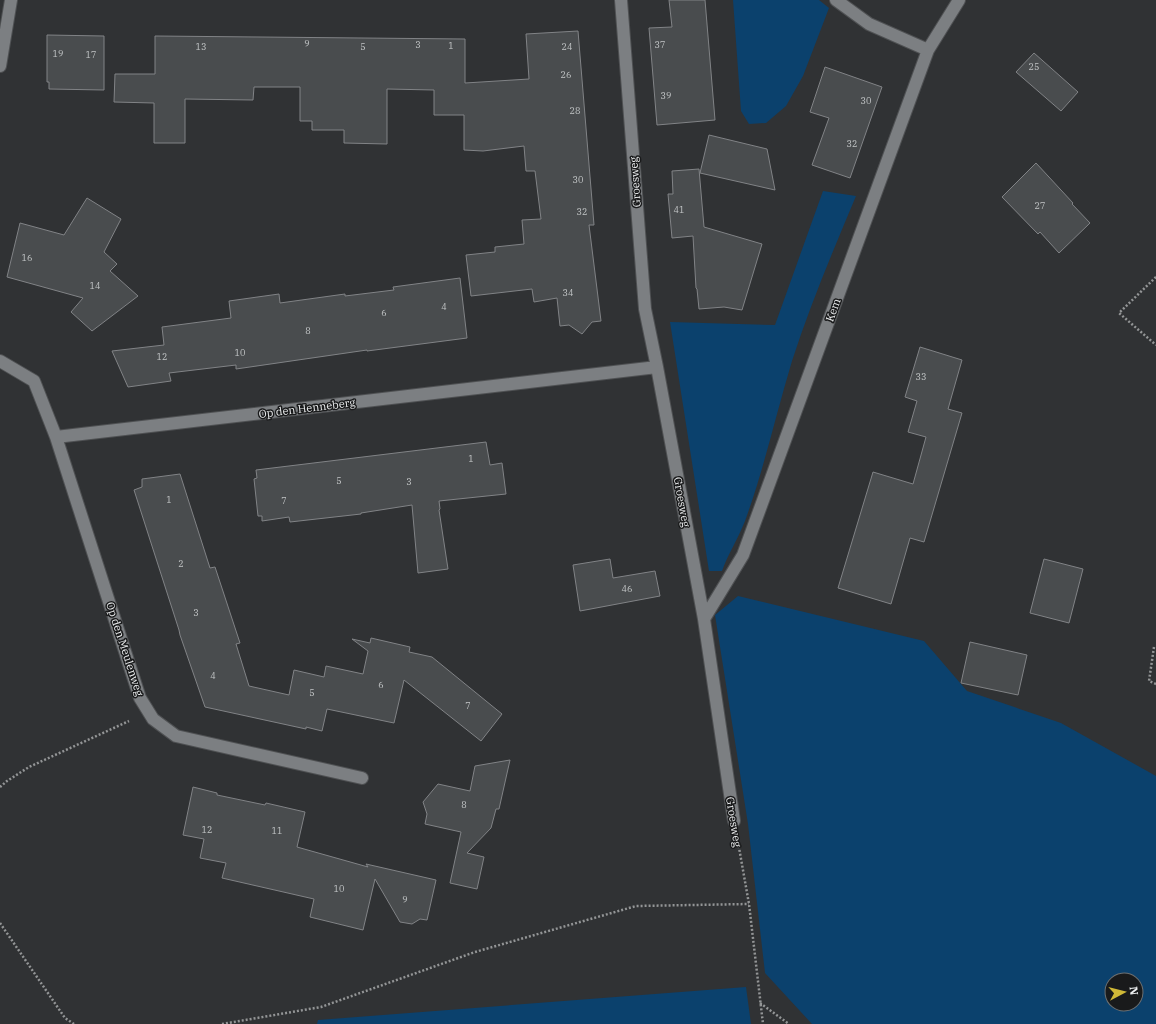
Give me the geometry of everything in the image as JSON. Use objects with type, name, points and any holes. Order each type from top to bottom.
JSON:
[{"type":"street","points":[[0,66],[11,0]]},
{"type":"street","name":"Groesweg","points":[[622,0],[645,310],[704,619],[734,820]]},
{"type":"street","points":[[836,0],[868,24],[928,50]]},
{"type":"street","name":"Kem","points":[[704,619],[742,555],[928,50],[959,0]]},
{"type":"street","points":[[0,361],[34,381],[56,437]]},
{"type":"street","name":"Op den Henneberg","points":[[56,437],[657,367]]},
{"type":"street","name":"Op den Meulenweg","points":[[56,437],[140,698],[153,719],[176,736],[362,778]]},
{"type":"path","points":[[1156,277],[1119,313],[1156,345]]},
{"type":"path","points":[[1154,647],[1148,681],[1156,684]]},
{"type":"path","points":[[0,788],[7,781],[29,767],[149,712]]},
{"type":"path","name":"Groesweg","points":[[734,820],[749,904],[763,1024]]},
{"type":"path","points":[[222,1024],[321,1007],[475,952],[636,906],[749,904]]},
{"type":"path","points":[[0,923],[65,1018],[74,1024]]},
{"type":"path","points":[[760,1003],[789,1024]]},
{"type":"shaded area","points":[[733,0],[819,0],[829,8],[803,76],[786,106],[766,123],[749,124],[741,111]]},
{"type":"shaded area","points":[[823,191],[856,196],[806,319],[792,361],[758,482],[745,521],[722,571],[709,571],[670,322],[775,325]]},
{"type":"shaded area","points":[[738,596],[924,641],[967,691],[1061,723],[1156,776],[1156,1024],[812,1024],[765,973],[748,824],[715,615]]},
{"type":"shaded area","points":[[746,987],[751,1024],[317,1024],[318,1020]]},
{"type":"building","points":[[669,0],[705,0],[715,120],[657,125],[649,28],[672,27]]},
{"type":"building","points":[[578,31],[594,225],[589,225],[601,321],[592,322],[582,334],[569,325],[560,326],[557,298],[534,302],[532,289],[471,296],[466,255],[495,252],[495,247],[524,244],[522,220],[541,219],[535,171],[526,171],[524,146],[483,151],[464,150],[464,115],[434,115],[434,90],[387,89],[387,144],[344,143],[344,130],[312,130],[312,121],[300,121],[300,87],[254,87],[253,100],[185,99],[185,143],[154,143],[154,103],[114,102],[115,74],[155,74],[155,36],[465,39],[465,83],[529,79],[526,34]]},
{"type":"building","points":[[47,35],[104,36],[104,90],[49,89],[49,82],[47,82]]},
{"type":"building","points":[[1034,53],[1078,92],[1061,111],[1016,72]]},
{"type":"building","points":[[825,67],[882,87],[850,178],[812,165],[829,118],[810,112]]},
{"type":"building","points":[[709,135],[767,149],[775,190],[700,173]]},
{"type":"building","points":[[1036,163],[1090,223],[1059,253],[1040,232],[1038,234],[1002,197]]},
{"type":"building","points":[[699,169],[704,227],[762,244],[742,310],[724,307],[699,309],[696,288],[693,236],[672,238],[668,194],[673,194],[672,171]]},
{"type":"building","points":[[87,198],[121,219],[104,252],[117,264],[110,271],[138,296],[92,331],[71,312],[83,298],[7,277],[20,223],[64,235]]},
{"type":"building","points":[[460,278],[467,338],[367,350],[236,369],[236,365],[169,373],[171,381],[128,387],[112,351],[164,345],[162,327],[231,318],[229,301],[279,294],[280,303],[345,294],[345,296],[394,290],[393,287]]},
{"type":"building","points":[[920,347],[962,360],[948,409],[962,413],[924,542],[910,538],[891,604],[838,588],[873,472],[913,484],[926,437],[908,432],[917,401],[905,397]]},
{"type":"building","points":[[486,442],[490,465],[502,463],[506,494],[439,501],[448,569],[418,573],[412,505],[361,514],[290,522],[289,517],[262,521],[262,516],[258,516],[254,479],[257,478],[256,470]]},
{"type":"building","points":[[180,474],[210,568],[215,567],[240,643],[236,644],[249,686],[289,695],[294,670],[324,677],[326,666],[363,674],[368,651],[352,639],[370,643],[371,638],[410,647],[409,652],[432,657],[502,714],[481,741],[404,680],[394,723],[327,709],[322,731],[306,727],[306,729],[205,707],[180,635],[134,490],[142,487],[142,479]]},
{"type":"building","points":[[610,559],[613,578],[655,571],[660,596],[580,611],[573,565]]},
{"type":"building","points":[[1044,559],[1083,569],[1069,623],[1030,613]]},
{"type":"building","points":[[970,642],[1027,655],[1018,695],[961,683]]},
{"type":"building","points":[[510,760],[499,809],[496,809],[491,828],[467,853],[484,857],[477,889],[450,883],[461,832],[425,824],[427,814],[423,802],[438,784],[470,791],[475,766]]},
{"type":"building","points":[[193,787],[217,793],[217,795],[265,805],[266,803],[305,812],[297,847],[368,867],[366,864],[436,880],[427,920],[420,919],[412,924],[400,922],[375,879],[363,930],[310,917],[314,899],[222,878],[226,863],[200,858],[204,839],[183,835]]}]
